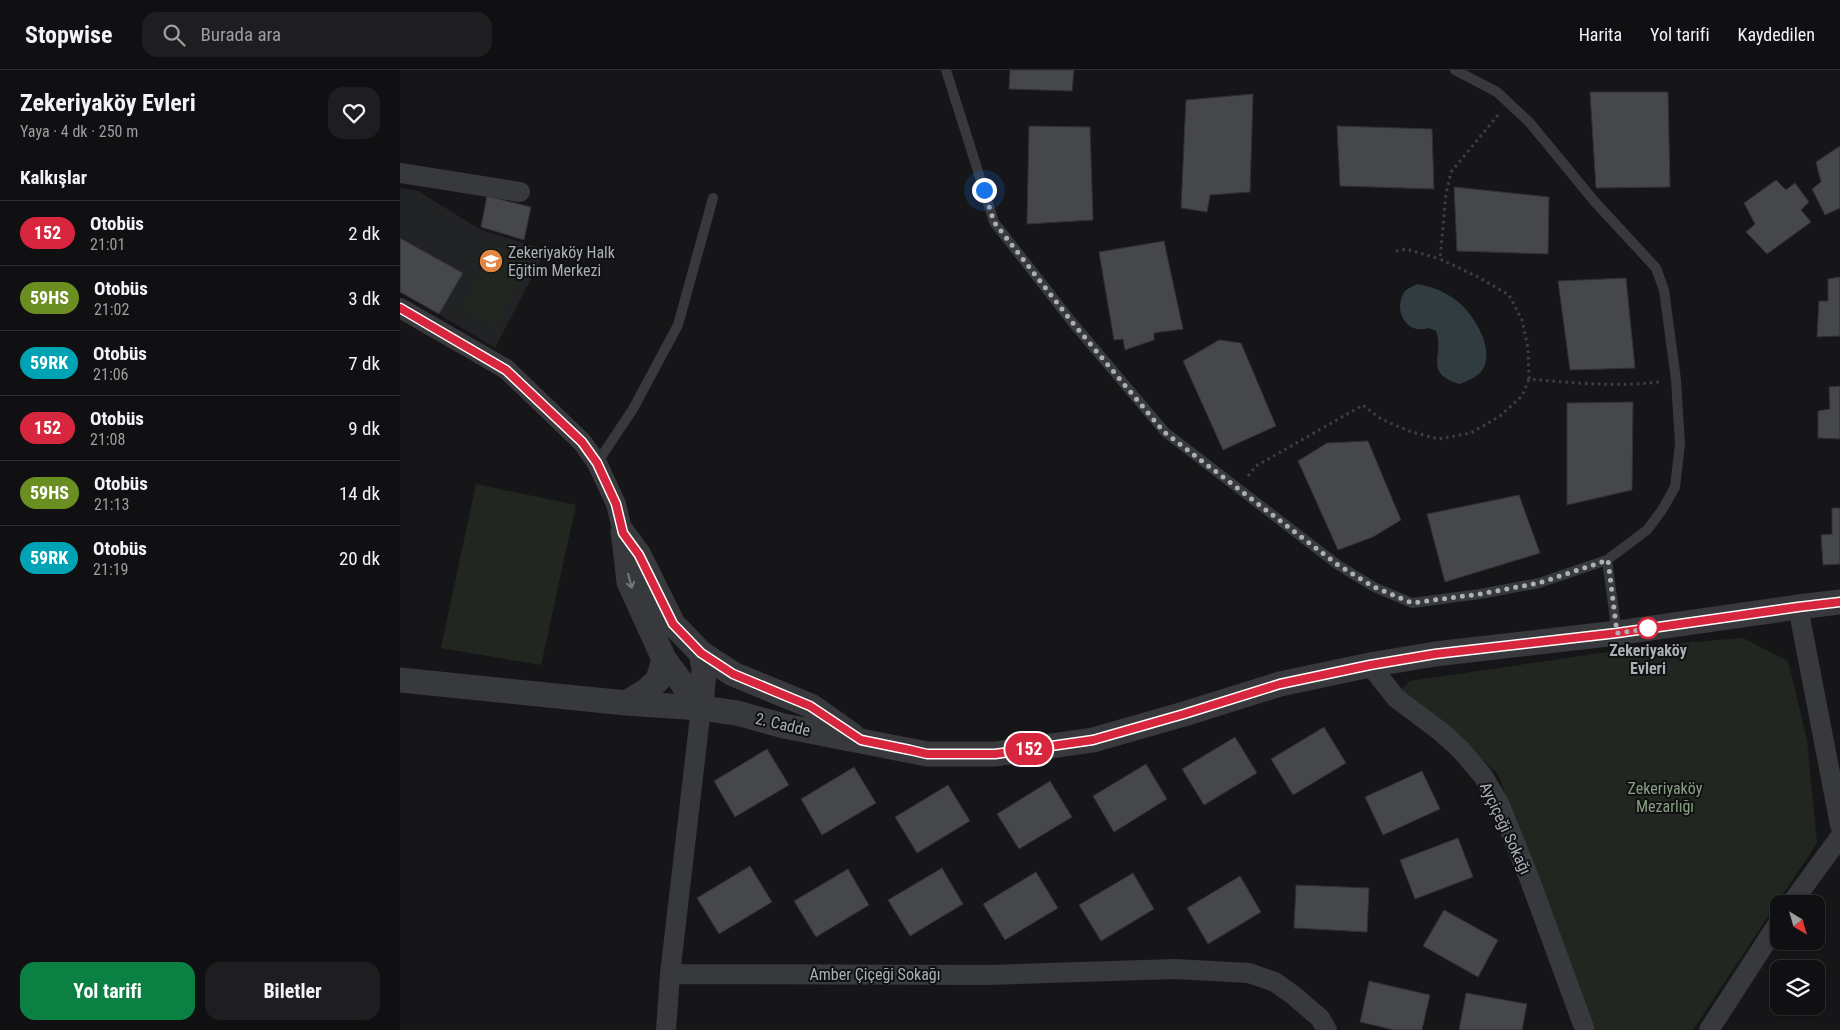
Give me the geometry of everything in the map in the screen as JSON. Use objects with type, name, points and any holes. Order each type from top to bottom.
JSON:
[{"type":"street","points":[[400,174],[520,192]]},
{"type":"street","points":[[400,308],[506,370],[582,442],[597,463],[616,504],[623,533],[629,582],[664,659],[701,708]]},
{"type":"street","points":[[623,533],[639,555],[673,624],[701,653],[733,674],[810,706],[861,740]]},
{"type":"street","name":"2. Cadde","points":[[400,680],[626,703],[701,708],[737,713],[784,726],[927,754],[995,754],[1093,740],[1280,684],[1370,665],[1435,654],[1617,633],[1840,602]]},
{"type":"street","points":[[1798,607],[1840,825]]},
{"type":"street","points":[[666,1030],[670,974],[701,708],[704,669],[701,653]]},
{"type":"street","points":[[626,703],[646,691],[658,680],[664,659]]},
{"type":"street","name":"Ayçiçeği Sokağı","points":[[1370,665],[1396,698],[1440,731],[1461,750],[1483,776],[1499,803],[1528,875],[1585,1030]]},
{"type":"street","points":[[1798,895],[1840,837]]},
{"type":"street","points":[[1709,1030],[1770,936]]},
{"type":"street","name":"Amber Çiçeği Sokağı","points":[[670,974],[988,974],[1175,969],[1249,973],[1275,982],[1294,995],[1320,1018],[1327,1030]]},
{"type":"lane","points":[[946,70],[994,222],[1072,322],[1164,432],[1338,565],[1374,587],[1412,603],[1480,594],[1539,583],[1608,560],[1647,530],[1662,510],[1675,487],[1680,444],[1676,380],[1664,290],[1656,268],[1595,202],[1530,123],[1497,92],[1455,70]]},
{"type":"lane","points":[[597,463],[633,409],[678,325],[713,198]]},
{"type":"lane","points":[[1608,560],[1617,633]]},
{"type":"path","points":[[1440,260],[1446,194],[1451,172],[1508,103]]},
{"type":"path","points":[[1238,488],[1256,466],[1363,405],[1381,419],[1409,431],[1438,439],[1471,433],[1500,416],[1522,396],[1528,379],[1528,348],[1522,320],[1509,295],[1478,277],[1440,260],[1406,249],[1396,251]]},
{"type":"path","points":[[1528,379],[1582,384],[1637,384],[1676,380]]},
{"type":"shaded area","name":"Zekeriyaköy Halk Eğitim Merkezi","points":[[400,188],[418,191],[481,230],[546,250],[495,348],[439,314],[462,273],[400,238]]},
{"type":"shaded area","points":[[1417,284],[1435,289],[1453,298],[1475,321],[1485,343],[1486,353],[1485,363],[1481,372],[1474,378],[1460,384],[1448,380],[1438,369],[1438,340],[1436,331],[1429,328],[1413,328],[1403,318],[1400,304],[1402,297],[1406,290]]},
{"type":"green space","points":[[495,244],[529,262],[495,327],[461,309]]},
{"type":"green space","points":[[476,484],[576,505],[541,665],[441,648]]},
{"type":"green space","name":"Zekeriyaköy Mezarlığı","points":[[1743,638],[1788,661],[1807,740],[1817,843],[1783,895],[1770,895],[1770,914],[1693,1030],[1596,1030],[1498,774],[1448,728],[1400,692],[1409,681],[1657,645]]},
{"type":"building","points":[[1010,70],[1074,70],[1072,91],[1009,89]]},
{"type":"building","points":[[1590,92],[1668,92],[1670,187],[1596,188]]},
{"type":"building","points":[[1253,94],[1250,192],[1210,195],[1207,212],[1181,208],[1186,100]]},
{"type":"building","points":[[1029,126],[1090,127],[1093,220],[1027,224]]},
{"type":"building","points":[[1337,126],[1432,129],[1434,189],[1340,186]]},
{"type":"building","points":[[1840,146],[1840,208],[1825,215],[1812,189],[1821,182],[1816,162]]},
{"type":"building","points":[[1776,180],[1786,190],[1795,183],[1809,202],[1801,210],[1811,222],[1767,254],[1746,232],[1755,224],[1744,203]]},
{"type":"building","points":[[1454,187],[1549,197],[1548,254],[1457,251]]},
{"type":"building","points":[[487,196],[531,207],[524,240],[481,227]]},
{"type":"building","points":[[400,238],[463,273],[439,314],[400,292]]},
{"type":"building","points":[[1164,241],[1183,329],[1154,333],[1154,340],[1125,350],[1123,339],[1114,340],[1099,252]]},
{"type":"building","points":[[1840,277],[1840,336],[1817,337],[1819,301],[1828,301],[1828,279]]},
{"type":"building","points":[[1626,278],[1635,368],[1570,370],[1558,281]]},
{"type":"building","points":[[1219,340],[1241,343],[1276,426],[1223,450],[1183,361]]},
{"type":"building","points":[[1840,386],[1840,439],[1818,438],[1818,411],[1830,409],[1829,387]]},
{"type":"building","points":[[1633,402],[1632,490],[1567,505],[1567,403]]},
{"type":"building","points":[[1368,441],[1401,520],[1373,537],[1338,550],[1298,461],[1327,443]]},
{"type":"building","points":[[1519,495],[1540,553],[1445,582],[1427,514]]},
{"type":"building","points":[[1832,508],[1840,508],[1840,564],[1823,565],[1821,535],[1832,534]]},
{"type":"building","points":[[1324,727],[1346,763],[1293,795],[1271,759]]},
{"type":"building","points":[[1235,737],[1257,773],[1204,805],[1182,769]]},
{"type":"building","points":[[767,749],[789,785],[735,817],[714,781]]},
{"type":"building","points":[[1146,764],[1167,799],[1114,832],[1093,796]]},
{"type":"building","points":[[854,767],[876,803],[822,835],[801,799]]},
{"type":"building","points":[[1422,771],[1440,809],[1383,835],[1365,797]]},
{"type":"building","points":[[1050,781],[1072,817],[1019,849],[997,814]]},
{"type":"building","points":[[948,785],[970,821],[917,853],[895,817]]},
{"type":"building","points":[[1458,838],[1473,877],[1415,899],[1400,860]]},
{"type":"building","points":[[750,866],[772,902],[719,934],[697,898]]},
{"type":"building","points":[[942,868],[963,904],[910,936],[888,900]]},
{"type":"building","points":[[848,869],[869,905],[816,937],[794,901]]},
{"type":"building","points":[[1036,872],[1058,908],[1005,940],[983,904]]},
{"type":"building","points":[[1133,873],[1154,909],[1101,941],[1079,905]]},
{"type":"building","points":[[1240,876],[1261,912],[1208,944],[1187,908]]},
{"type":"building","points":[[1296,885],[1369,888],[1367,932],[1294,928]]},
{"type":"building","points":[[1444,910],[1498,940],[1478,977],[1423,946]]},
{"type":"building","points":[[1369,981],[1430,995],[1422,1030],[1394,1030],[1360,1022]]},
{"type":"building","points":[[1466,993],[1527,1004],[1522,1030],[1459,1030]]},
{"type":"bus line","name":"152","points":[[400,308],[506,370],[582,442],[597,463],[616,504],[623,533],[639,555],[673,624],[701,653],[733,674],[810,706],[861,740],[927,754],[995,754],[1093,740],[1280,684],[1370,665],[1435,654],[1617,633],[1840,602]]},
{"type":"place","name":"Zekeriyaköy Halk Eğitim Merkezi","points":[[491,261]]},
{"type":"place","name":"Zekeriyaköy Evleri","points":[[1648,628]]},
{"type":"route","points":[[984,190],[994,222],[1072,322],[1164,432],[1338,565],[1374,587],[1412,603],[1480,594],[1539,583],[1608,560],[1617,633],[1654,628],[1648,628]]}]
